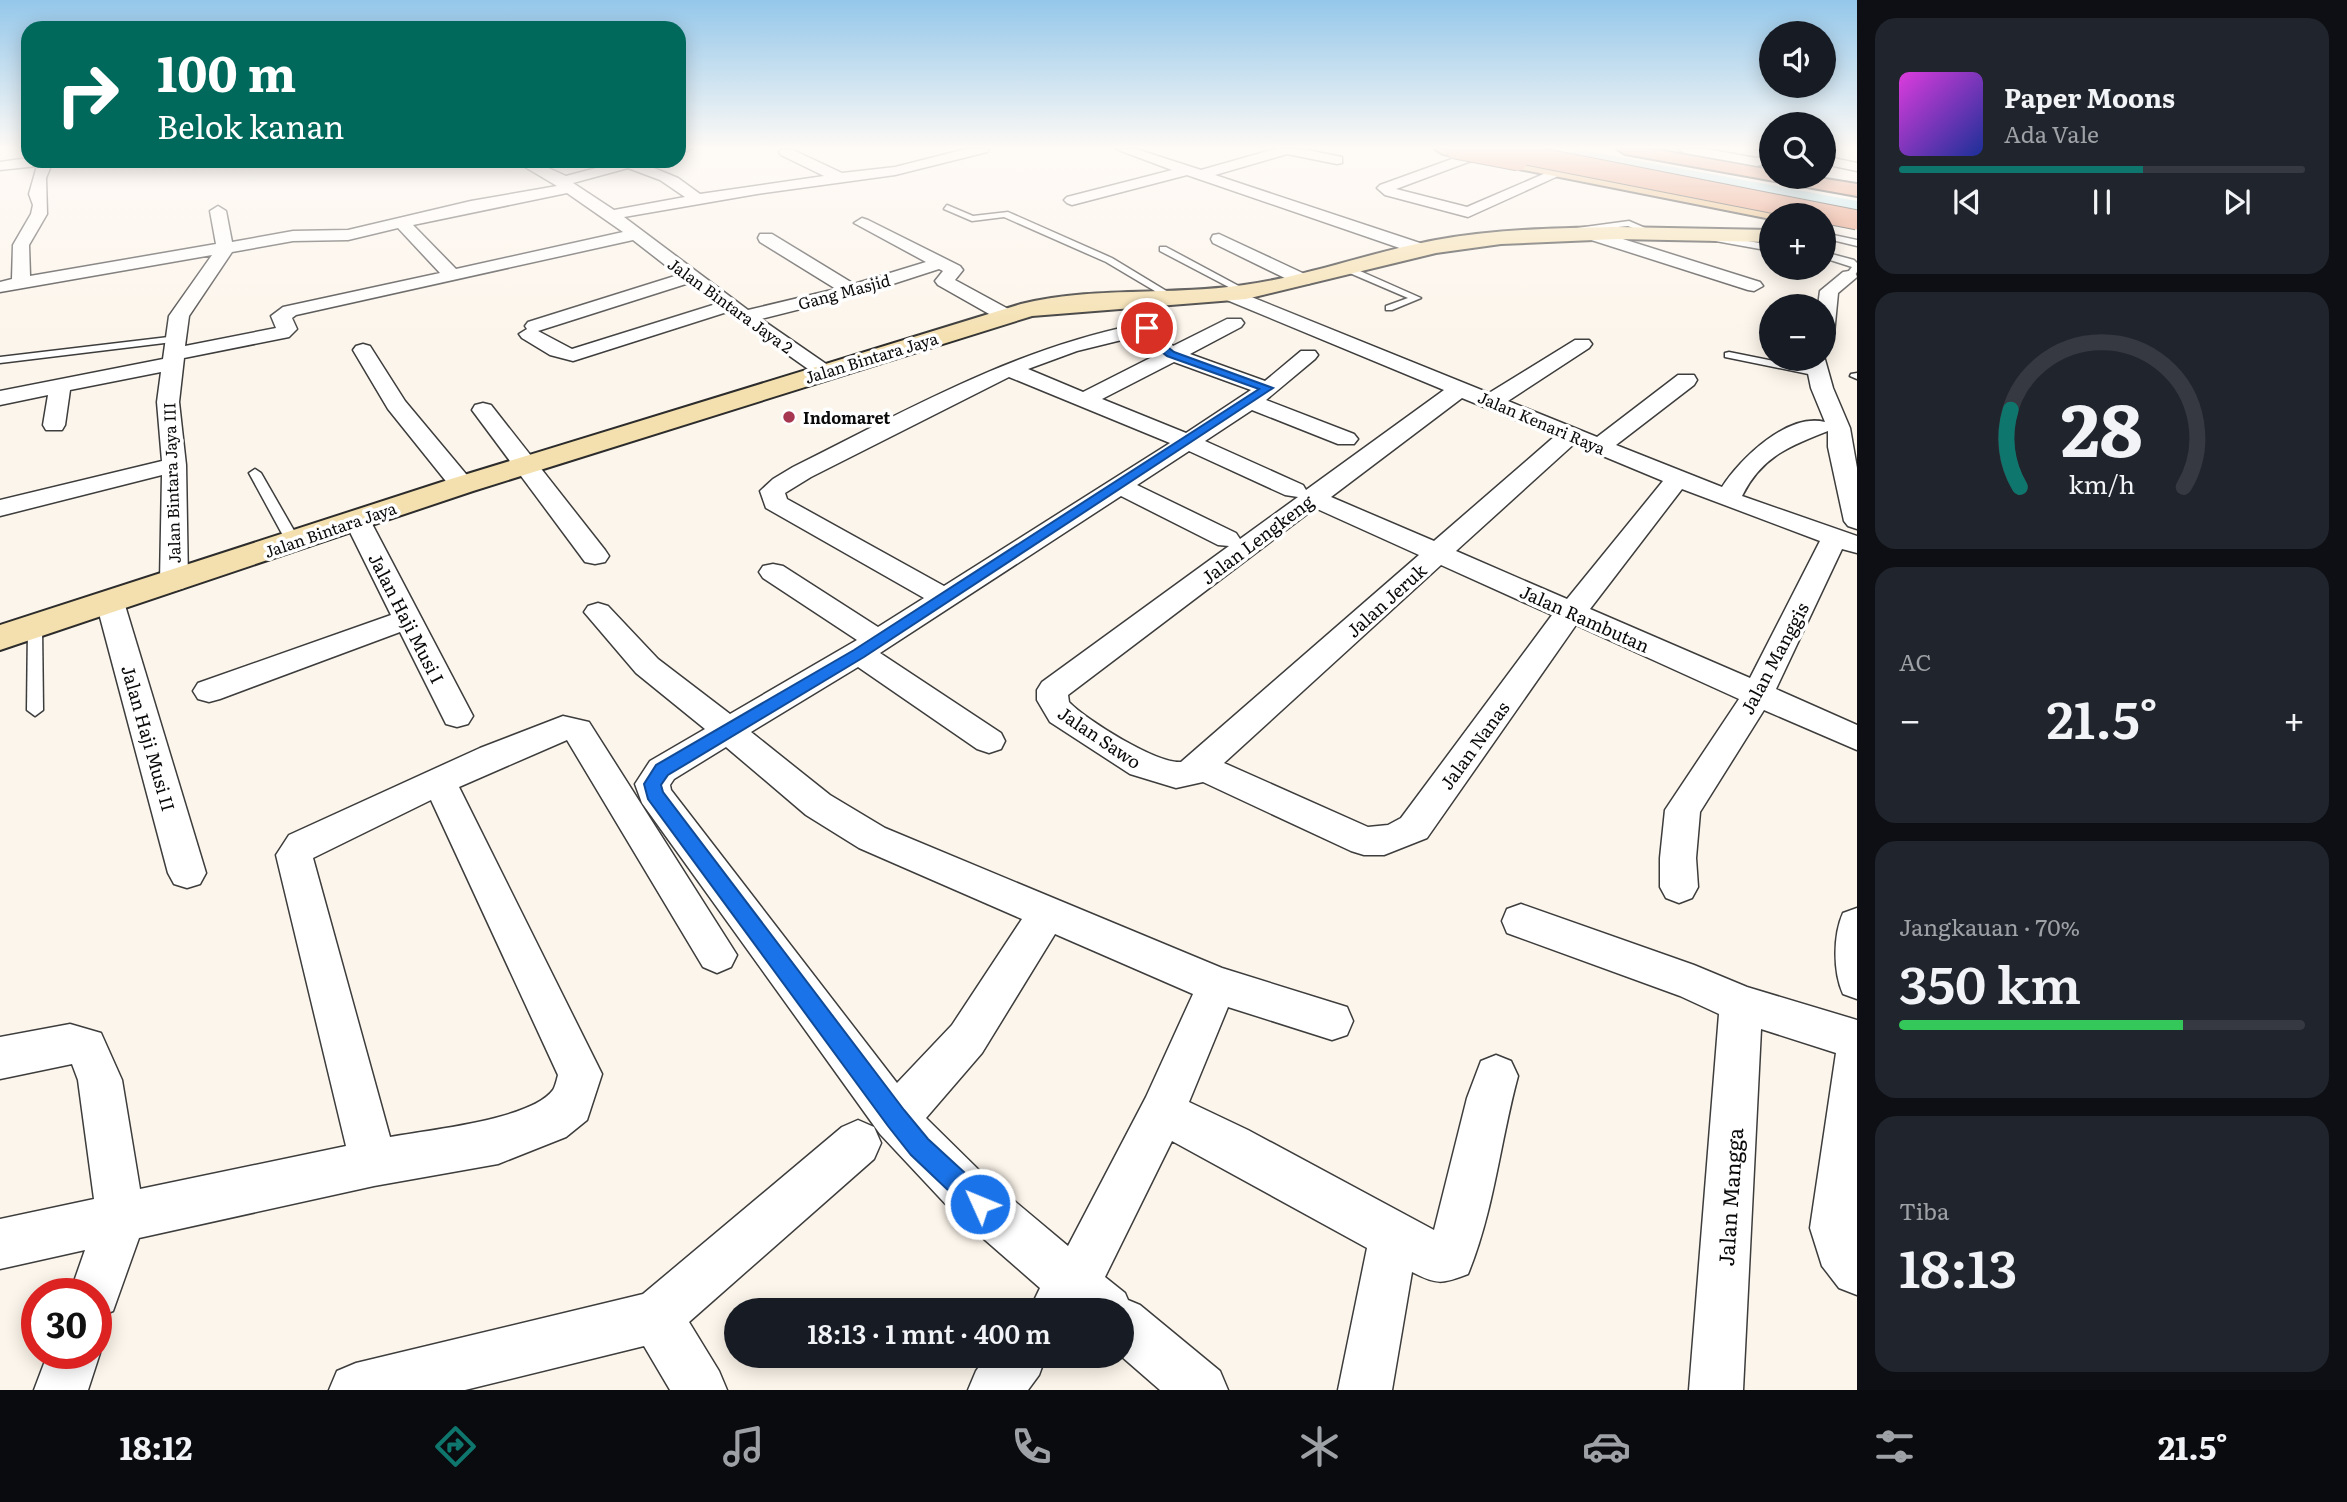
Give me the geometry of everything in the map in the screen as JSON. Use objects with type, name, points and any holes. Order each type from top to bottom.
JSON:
[{"type":"highway","points":[[1826,214],[1857,220]]},
{"type":"main road","points":[[1836,226],[1857,228]]},
{"type":"street","points":[[21,283],[21,245],[39,214]]},
{"type":"street","points":[[219,214],[225,249]]},
{"type":"street","points":[[0,287],[225,249],[292,229],[348,235],[441,214]]},
{"type":"street","points":[[611,215],[617,214]]},
{"type":"street","points":[[1316,214],[1423,250]]},
{"type":"street","name":"Jalan Bintara Jaya 2","points":[[611,215],[824,372]]},
{"type":"street","points":[[862,223],[954,270],[944,281],[1005,315]]},
{"type":"street","points":[[403,224],[453,276]]},
{"type":"street","name":"Jalan Bintara Jaya","points":[[0,638],[462,485],[1005,315],[1062,304],[1237,293],[1303,280],[1423,250],[1499,237],[1653,233],[1759,236]]},
{"type":"street","points":[[0,398],[175,352],[282,334],[287,328],[282,316],[290,311],[636,234]]},
{"type":"street","points":[[1591,234],[1754,286]]},
{"type":"street","points":[[766,238],[850,290]]},
{"type":"street","points":[[1219,239],[1303,280]]},
{"type":"street","name":"Jalan Bintara Jaya III","points":[[174,582],[174,465],[168,402],[178,316],[225,249]]},
{"type":"street","name":"Gang Masjid","points":[[692,276],[532,330],[556,351],[573,355],[738,311],[850,290],[942,263]]},
{"type":"street","points":[[1829,294],[1849,276]]},
{"type":"street","name":"Jalan Kenari Raya","points":[[1237,293],[1728,499],[1851,536]]},
{"type":"street","points":[[1130,299],[1160,346],[1171,354],[1346,439]]},
{"type":"street","points":[[1083,400],[1234,323]]},
{"type":"street","points":[[944,598],[775,503],[772,491],[923,408],[1008,369],[1105,335],[1147,328]]},
{"type":"street","points":[[1493,401],[1582,344]]},
{"type":"street","points":[[363,351],[396,404],[462,485]]},
{"type":"street","points":[[1075,1298],[919,1147],[877,1130],[654,794],[652,784],[662,770],[869,647],[1188,442],[1258,395],[1308,355]]},
{"type":"street","name":"Jalan Rambutan","points":[[1008,369],[1188,442],[1857,738]]},
{"type":"street","points":[[1819,371],[1849,450],[1851,536]]},
{"type":"street","points":[[1600,446],[1686,380]]},
{"type":"street","points":[[54,425],[60,384]]},
{"type":"street","name":"Jalan Lengkeng","points":[[1053,690],[1304,494],[1461,388]]},
{"type":"street","points":[[482,410],[595,556]]},
{"type":"street","points":[[1728,499],[1735,485],[1756,460],[1776,444],[1801,430],[1819,427]]},
{"type":"street","name":"Jalan Jeruk","points":[[1200,766],[1571,434]]},
{"type":"street","points":[[0,508],[174,465]]},
{"type":"street","name":"Jalan Nanas","points":[[1200,766],[1364,841],[1384,842],[1398,839],[1414,828],[1559,624],[1572,612],[1677,478]]},
{"type":"street","points":[[1119,486],[1227,539]]},
{"type":"street","name":"Jalan Haji Musi I","points":[[357,520],[457,716]]},
{"type":"street","name":"Jalan Manggis","points":[[1679,887],[1678,858],[1683,810],[1758,694],[1851,536]]},
{"type":"street","points":[[773,572],[989,741]]},
{"type":"street","name":"Jalan Haji Musi II","points":[[110,602],[187,873]]},
{"type":"street","points":[[598,612],[648,666],[756,756],[818,805],[872,838],[1217,985],[1332,1021]]},
{"type":"street","points":[[209,691],[408,619]]},
{"type":"street","name":"Jalan Sawo","points":[[1053,690],[1052,699],[1061,714],[1148,769],[1182,776],[1200,766]]},
{"type":"street","points":[[374,1163],[294,855],[302,845],[439,781],[563,728],[577,730],[717,955]]},
{"type":"street","points":[[0,1244],[374,1163],[498,1141],[550,1121],[571,1104],[580,1074],[439,781]]},
{"type":"street","points":[[378,1387],[656,1317],[877,1130],[967,1040],[1047,914]]},
{"type":"street","points":[[1521,921],[1693,983],[1741,1004],[1857,1040]]},
{"type":"street","points":[[1857,925],[1857,976]]},
{"type":"street","points":[[1081,1298],[1217,985]]},
{"type":"street","name":"Jalan Mangga","points":[[1716,1390],[1741,1004]]},
{"type":"street","points":[[0,1058],[70,1044],[86,1047],[100,1080],[121,1219],[100,1278]]},
{"type":"street","points":[[1857,1055],[1834,1228],[1839,1249],[1857,1270]]},
{"type":"street","points":[[1162,1113],[1191,1125],[1438,1259],[1450,1256],[1458,1232],[1482,1122],[1496,1076]]},
{"type":"street","points":[[1365,1390],[1394,1237]]},
{"type":"street","points":[[656,1317],[700,1390]]},
{"type":"street","points":[[1134,1333],[1200,1390]]},
{"type":"street","points":[[995,1390],[1011,1368]]},
{"type":"street","points":[[61,1390],[68,1369]]},
{"type":"lane","points":[[961,214],[972,219],[1005,214],[1109,260],[1173,298]]},
{"type":"lane","points":[[1836,231],[1857,243]]},
{"type":"lane","points":[[1686,233],[1759,246]]},
{"type":"lane","points":[[1163,249],[1237,293]]},
{"type":"lane","points":[[1836,258],[1851,262],[1857,267],[1849,276]]},
{"type":"lane","points":[[1348,269],[1416,298],[1389,308]]},
{"type":"lane","points":[[0,360],[175,352]]},
{"type":"lane","points":[[1729,355],[1759,359]]},
{"type":"lane","points":[[255,473],[293,541]]},
{"type":"lane","points":[[35,627],[35,710]]},
{"type":"place","name":"Indomaret","points":[[789,417]]},
{"type":"route","points":[[980,1204],[919,1147],[896,1118],[654,794],[652,784],[662,770],[859,653],[1268,388],[1171,354],[1160,346],[1147,328]]}]
